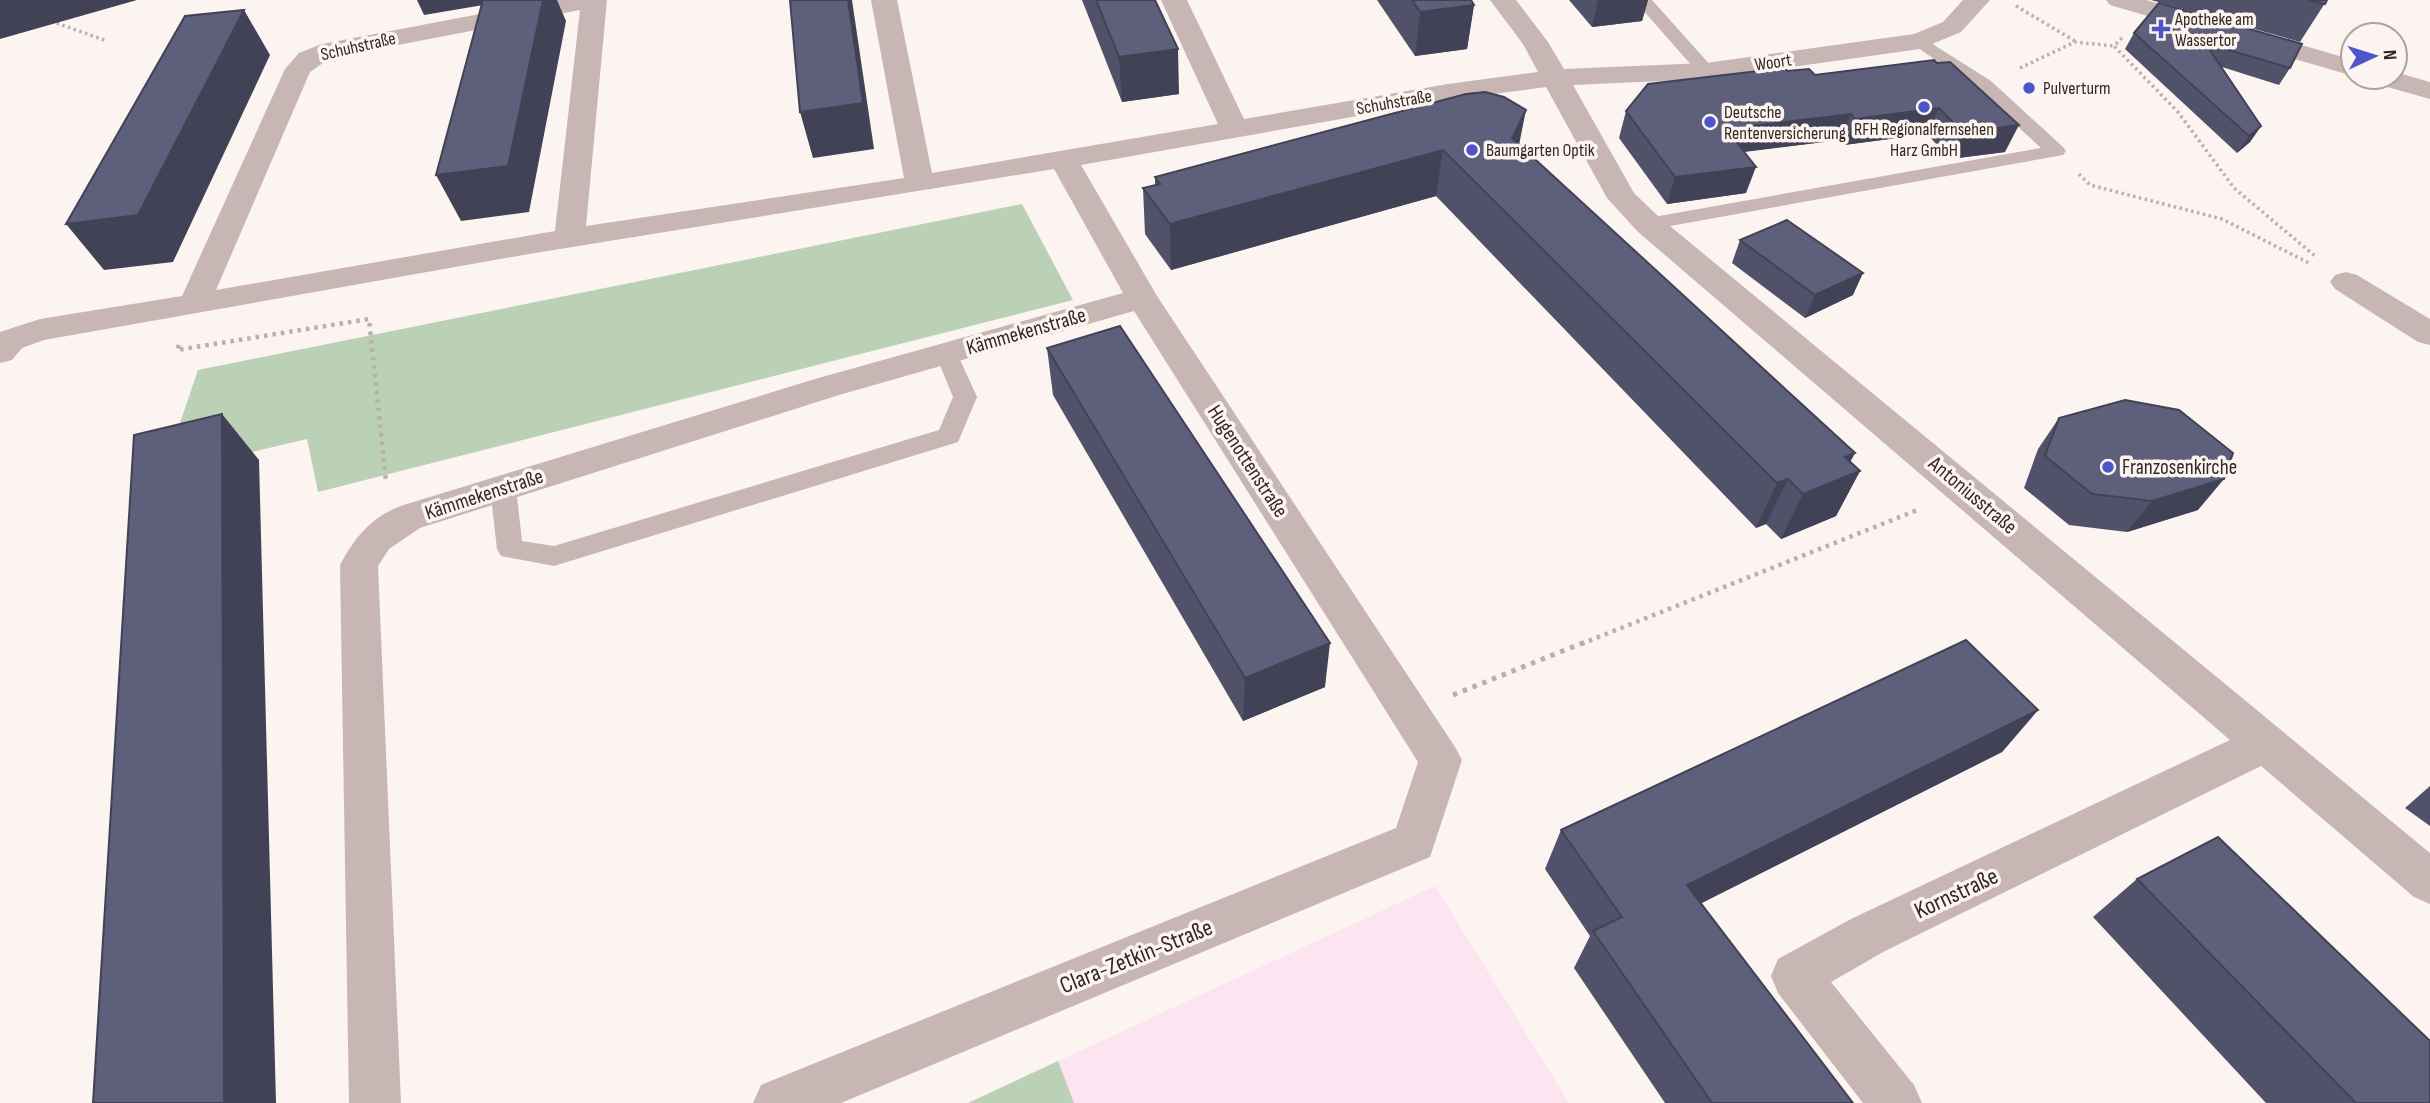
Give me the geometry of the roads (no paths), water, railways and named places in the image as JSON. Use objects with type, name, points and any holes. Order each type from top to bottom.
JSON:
[{"type":"street","name":"Schuhstraße","points":[[194,305],[298,69],[308,59],[322,52],[594,0],[569,239]]},
{"type":"street","points":[[884,0],[920,184]]},
{"type":"street","points":[[1174,0],[1235,129]]},
{"type":"street","name":"Antoniusstraße","points":[[1503,0],[1535,42],[1622,198],[1648,224],[2430,882]]},
{"type":"street","name":"Woort","points":[[1553,78],[1706,71],[1920,41],[1952,27],[1977,0]]},
{"type":"street","points":[[2119,0],[2339,64]]},
{"type":"street","name":"Schuhstraße","points":[[5,346],[40,330],[569,239],[920,184],[1469,89],[1553,78]]},
{"type":"street","points":[[2409,85],[2430,91]]},
{"type":"street","name":"Hugenottenstraße","points":[[1063,159],[1142,298],[1440,760]]},
{"type":"street","points":[[2346,282],[2430,334]]},
{"type":"street","name":"Kämmekenstraße","points":[[375,1103],[359,565],[376,540],[407,518],[827,387],[1142,298]]},
{"type":"street","name":"Kornstraße","points":[[1896,1103],[1795,976],[1868,935],[2205,775],[2264,743]]},
{"type":"street","name":"Clara-Zetkin-Straße","points":[[779,1103],[1414,842],[1440,760]]},
{"type":"lane","points":[[1643,0],[1706,71]]},
{"type":"lane","points":[[1648,224],[2056,151],[1984,85],[1920,41]]},
{"type":"lane","points":[[503,488],[510,549],[554,555],[949,436],[965,397],[946,353]]},
{"type":"place","name":"Apotheke am Wassertor","points":[[2161,29]]},
{"type":"place","name":"Pulverturm","points":[[2029,88]]},
{"type":"place","name":"RFH Regionalfernsehen Harz GmbH","points":[[1924,107]]},
{"type":"place","name":"Deutsche Rentenversicherung","points":[[1710,122]]},
{"type":"place","name":"Baumgarten Optik","points":[[1472,150]]},
{"type":"place","name":"Franzosenkirche","points":[[2108,467]]}]
